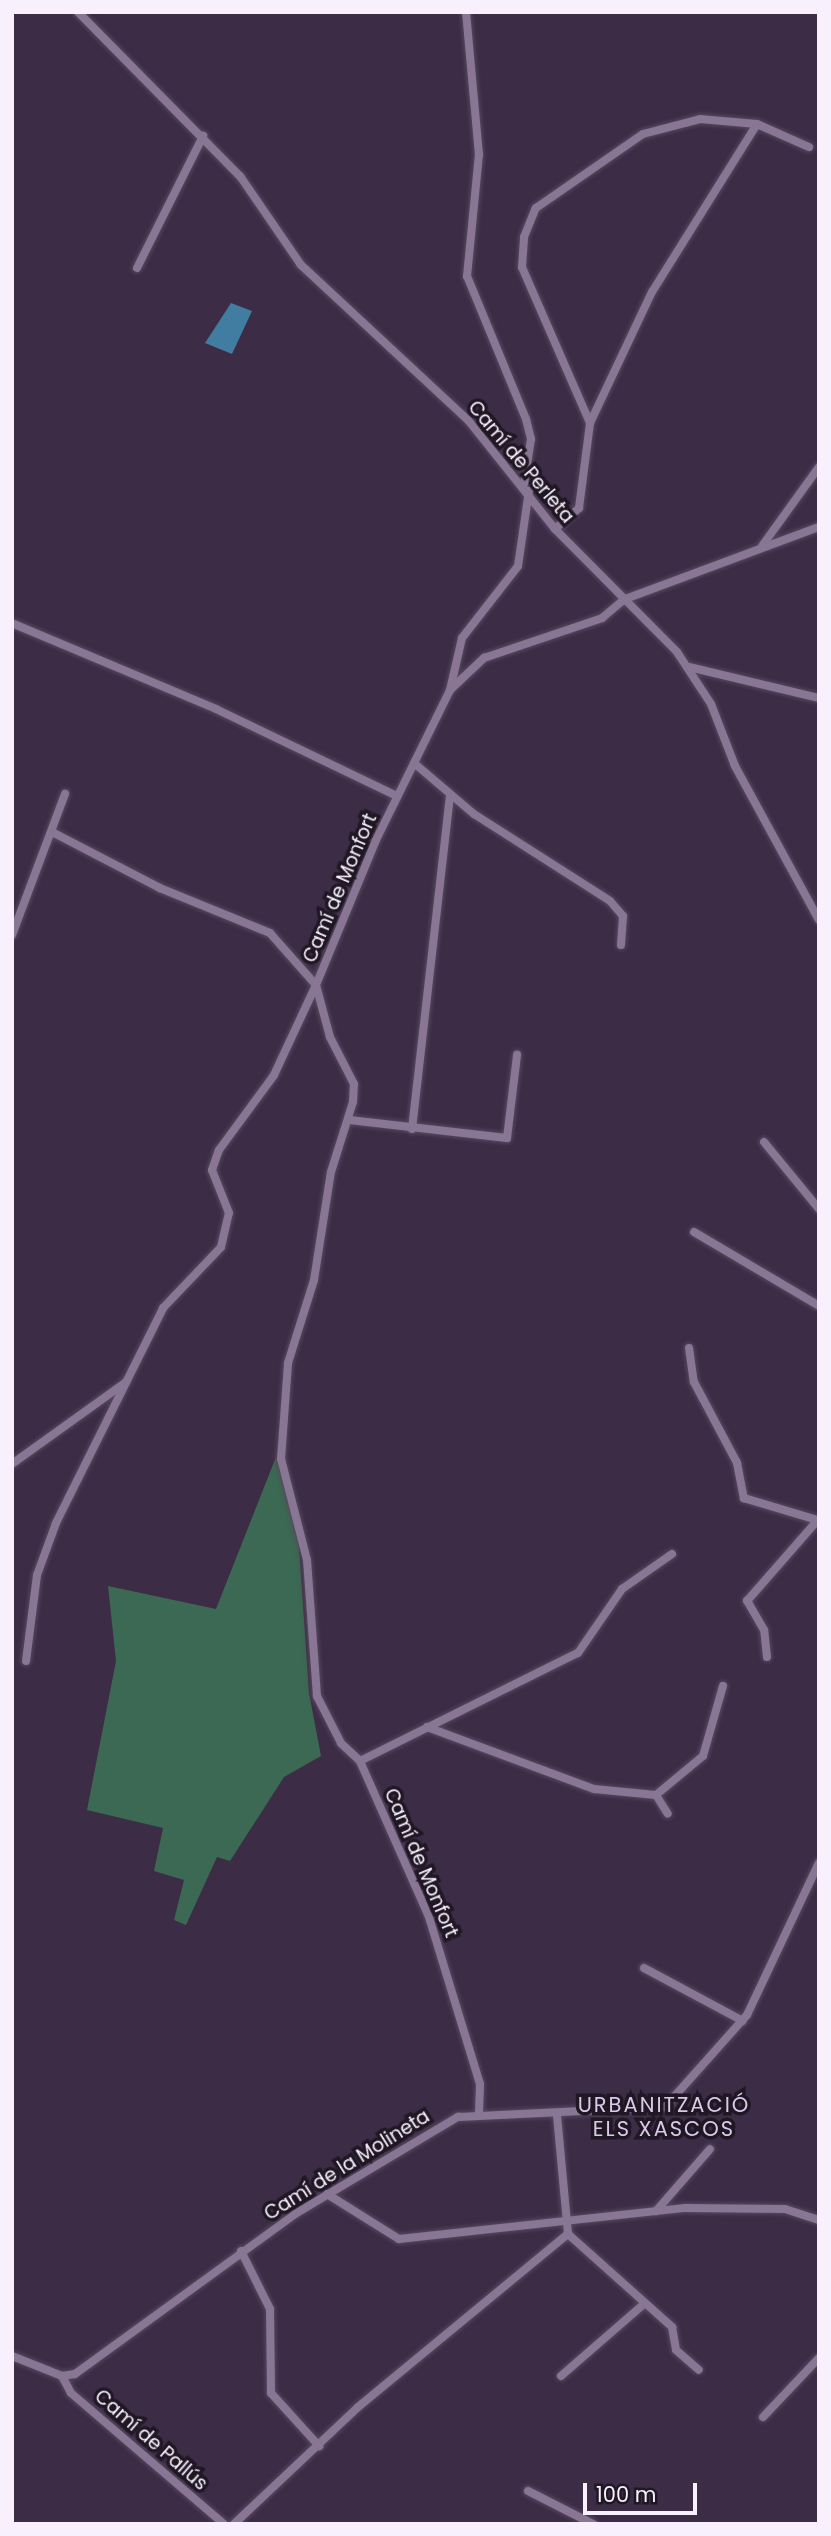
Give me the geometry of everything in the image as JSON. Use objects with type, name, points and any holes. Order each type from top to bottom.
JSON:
[{"type":"street","name":"Camí de Perleta","points":[[78,12],[240,176],[301,265],[468,420],[526,488],[555,529],[689,667],[819,920]]},
{"type":"street","name":"Camí de Monfort","points":[[466,12],[479,154],[467,276],[526,419],[530,452],[518,566],[462,638],[450,690],[397,796],[316,985],[330,1037],[354,1084],[349,1120],[331,1172],[314,1280],[288,1363],[281,1459],[307,1560],[317,1696],[341,1743],[360,1761],[443,1957],[480,2084],[479,2113]]},
{"type":"street","points":[[590,423],[522,267],[524,237],[536,208],[643,134],[700,119],[757,124],[810,147]]},
{"type":"street","points":[[555,529],[579,508],[590,423],[652,292],[757,124]]},
{"type":"street","points":[[137,268],[203,136]]},
{"type":"street","points":[[762,546],[819,467]]},
{"type":"street","points":[[450,690],[484,658],[602,618],[625,599],[819,527]]},
{"type":"street","points":[[14,624],[216,709],[397,796]]},
{"type":"street","points":[[689,667],[819,698]]},
{"type":"street","points":[[414,763],[450,795],[610,901],[623,916],[621,945]]},
{"type":"street","points":[[12,934],[65,794]]},
{"type":"street","points":[[412,1129],[450,795]]},
{"type":"street","points":[[26,1661],[37,1575],[56,1523],[168,1301],[221,1247],[229,1213],[212,1170],[219,1150],[274,1074],[316,985],[270,933],[160,888],[52,832]]},
{"type":"street","points":[[349,1120],[507,1138],[517,1055]]},
{"type":"street","points":[[764,1142],[819,1209]]},
{"type":"street","points":[[694,1232],[819,1306]]},
{"type":"street","points":[[689,1348],[694,1382],[737,1463],[744,1498],[817,1520],[747,1601],[764,1630],[767,1657]]},
{"type":"street","points":[[12,1464],[129,1380]]},
{"type":"street","points":[[360,1761],[578,1653],[622,1589],[672,1554]]},
{"type":"street","points":[[427,1727],[594,1788],[656,1795],[703,1756],[723,1686]]},
{"type":"street","points":[[656,1795],[668,1814]]},
{"type":"street","name":"Camí de la Molineta","points":[[62,2376],[75,2374],[242,2251],[411,2140],[479,2113],[557,2115],[665,2107],[743,2021],[819,1863]]},
{"type":"street","points":[[644,1968],[743,2021]]},
{"type":"street","points":[[557,2115],[562,2221],[568,2234],[672,2327],[676,2350],[699,2370]]},
{"type":"street","points":[[656,2211],[710,2149]]},
{"type":"street","points":[[327,2194],[399,2239],[656,2211],[765,2207],[819,2220]]},
{"type":"street","points":[[234,2524],[319,2446],[568,2234]]},
{"type":"street","points":[[242,2251],[270,2309],[271,2393],[319,2446]]},
{"type":"street","points":[[561,2376],[645,2303]]},
{"type":"street","points":[[12,2356],[62,2376]]},
{"type":"street","points":[[763,2417],[816,2370],[819,2358]]},
{"type":"street","name":"Camí de Pallús","points":[[62,2376],[71,2393],[224,2524]]},
{"type":"street","points":[[528,2491],[593,2524]]},
{"type":"green space","points":[[276,1457],[298,1532],[309,1693],[321,1756],[284,1777],[230,1861],[217,1857],[186,1925],[174,1920],[184,1880],[154,1871],[163,1828],[87,1810],[116,1661],[108,1586],[216,1609]]},
{"type":"water","points":[[231,303],[252,311],[232,354],[205,343]]},
{"type":"district","name":"URBANITZACIÓ ELS XASCOS","points":[[664,2117]]}]
